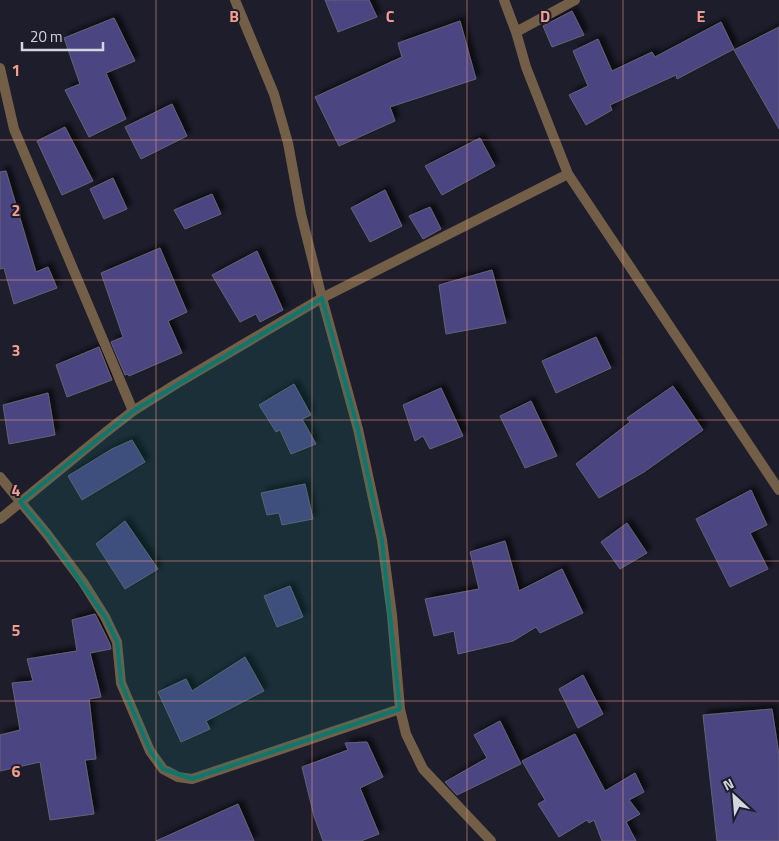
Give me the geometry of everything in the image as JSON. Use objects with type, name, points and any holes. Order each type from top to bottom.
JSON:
[{"type":"street","points":[[234,0],[274,94],[288,143],[301,214],[322,298],[358,429],[382,540],[392,614],[400,709],[406,734],[423,769],[491,841]]},
{"type":"street","points":[[504,0],[526,67],[568,174],[779,490]]},
{"type":"street","points":[[516,32],[575,0]]},
{"type":"street","points":[[0,68],[14,129],[133,411]]},
{"type":"street","points":[[0,519],[133,411],[322,298],[568,174]]},
{"type":"street","points":[[0,477],[48,534],[83,582],[105,617],[117,642],[121,682],[150,751],[163,770],[178,777],[192,779],[400,709]]},
{"type":"highlighted area","points":[[322,298],[358,429],[382,540],[400,709],[192,779],[163,769],[150,751],[121,683],[117,642],[105,617],[47,534],[20,502],[133,411]]},
{"type":"building","points":[[325,0],[369,0],[377,17],[338,32]]},
{"type":"building","points":[[572,11],[584,35],[552,47],[543,26]]},
{"type":"building","points":[[114,18],[135,61],[106,73],[126,119],[89,137],[65,90],[80,84],[64,38]]},
{"type":"building","points":[[460,21],[476,79],[390,107],[395,121],[339,146],[315,97],[402,57],[398,43]]},
{"type":"building","points":[[721,22],[734,49],[677,79],[676,75],[610,105],[612,110],[586,125],[569,95],[588,86],[573,51],[598,39],[612,71],[652,52],[655,57]]},
{"type":"building","points":[[779,27],[779,129],[734,50]]},
{"type":"building","points":[[172,104],[187,136],[141,159],[125,127]]},
{"type":"building","points":[[65,127],[93,181],[62,195],[37,141]]},
{"type":"building","points":[[480,138],[495,166],[442,195],[425,166]]},
{"type":"building","points":[[6,171],[36,272],[48,267],[57,288],[14,304],[4,268],[0,269],[0,172]]},
{"type":"building","points":[[113,178],[127,209],[104,219],[90,189]]},
{"type":"building","points":[[385,190],[402,226],[370,242],[351,208]]},
{"type":"building","points":[[212,194],[221,214],[185,229],[174,210]]},
{"type":"building","points":[[430,207],[441,229],[423,239],[409,216]]},
{"type":"building","points":[[160,248],[187,312],[168,321],[182,353],[129,376],[128,374],[125,375],[111,342],[123,337],[101,273]]},
{"type":"building","points":[[257,251],[283,310],[260,322],[256,314],[240,322],[212,275]]},
{"type":"building","points":[[492,270],[506,323],[446,334],[439,285]]},
{"type":"building","points":[[596,337],[611,368],[556,393],[542,361]]},
{"type":"building","points":[[99,347],[112,380],[67,397],[56,365]]},
{"type":"building","points":[[294,384],[311,415],[302,419],[316,444],[291,454],[280,430],[276,432],[259,405]]},
{"type":"building","points":[[673,386],[703,430],[644,472],[599,498],[576,464],[630,422],[627,418]]},
{"type":"building","points":[[441,388],[463,436],[430,449],[423,436],[415,441],[403,405]]},
{"type":"building","points":[[48,393],[55,435],[9,444],[3,405]]},
{"type":"building","points":[[531,401],[557,456],[525,468],[500,416]]},
{"type":"building","points":[[132,440],[145,462],[82,500],[68,476],[112,449]]},
{"type":"building","points":[[305,484],[313,519],[282,525],[279,513],[267,515],[261,493]]},
{"type":"building","points":[[751,490],[767,525],[750,533],[768,569],[730,587],[696,519]]},
{"type":"building","points":[[125,521],[158,569],[125,589],[96,544]]},
{"type":"building","points":[[627,523],[647,553],[620,569],[601,542]]},
{"type":"building","points":[[505,541],[519,591],[562,569],[583,613],[540,633],[536,627],[513,641],[458,654],[454,631],[434,636],[425,599],[479,589],[470,552]]},
{"type":"building","points":[[290,586],[303,617],[277,627],[264,596]]},
{"type":"building","points":[[95,614],[111,649],[90,653],[101,697],[89,699],[96,759],[85,760],[94,814],[50,820],[40,762],[0,771],[0,735],[20,730],[12,683],[33,681],[27,659],[77,651],[72,620]]},
{"type":"building","points":[[245,657],[264,691],[206,721],[210,729],[181,742],[158,692],[186,679],[192,691]]},
{"type":"building","points":[[583,675],[603,714],[578,728],[559,689]]},
{"type":"building","points":[[772,709],[779,755],[779,841],[717,841],[703,715]]},
{"type":"building","points":[[500,721],[521,764],[457,795],[445,782],[487,758],[474,735]]},
{"type":"building","points":[[575,734],[605,791],[635,773],[644,792],[629,800],[640,814],[626,822],[636,841],[602,841],[594,820],[589,823],[587,820],[559,837],[538,804],[545,800],[522,761]]},
{"type":"building","points":[[367,742],[383,777],[360,788],[379,834],[361,841],[323,841],[314,816],[302,767],[348,750],[345,743]]},
{"type":"building","points":[[238,804],[254,841],[156,841]]}]
